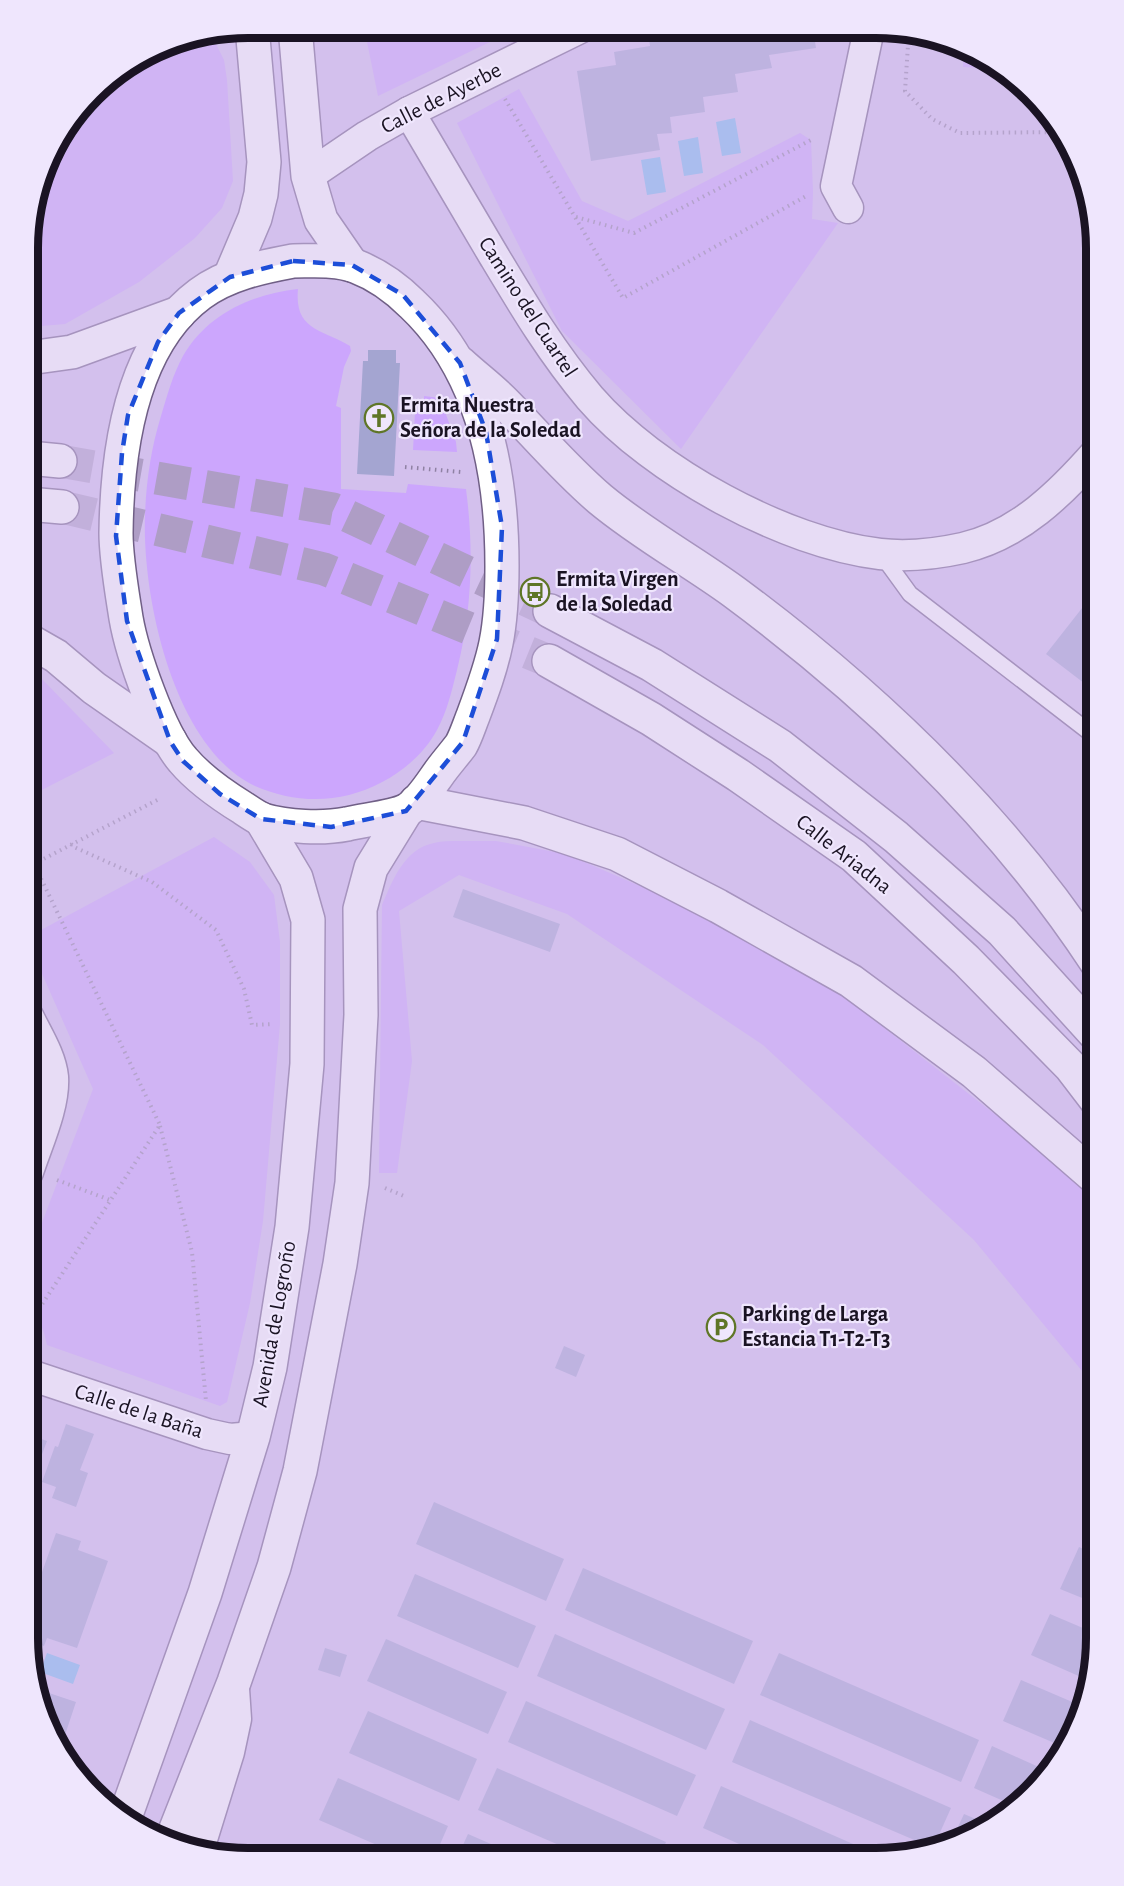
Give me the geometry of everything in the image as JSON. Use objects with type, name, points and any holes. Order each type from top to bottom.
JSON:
[{"type":"main road","points":[[230,277],[255,218],[261,194],[264,162],[253,38]]},
{"type":"main road","points":[[296,38],[308,177],[321,220],[352,265]]},
{"type":"main road","points":[[1086,946],[1065,914],[998,832],[911,740],[820,661],[733,592],[664,547],[600,498],[536,438],[506,404],[460,363],[424,315],[382,279],[352,265],[325,261],[293,261],[261,267],[230,277],[201,293],[178,313],[143,371],[128,415],[122,453],[116,536],[127,621],[145,682],[170,741],[183,761],[220,794],[261,819],[300,826],[331,827],[411,806],[524,823],[617,854],[718,906],[851,981],[974,1072],[1086,1169]]},
{"type":"main road","points":[[38,357],[72,352],[178,313]]},
{"type":"main road","points":[[174,1835],[234,1682],[274,1567],[300,1471],[340,1264],[352,1183],[361,1015],[360,909],[371,868],[411,806],[463,742],[487,681],[497,639],[501,601],[502,527],[486,432],[460,363]]},
{"type":"main road","points":[[38,505],[62,507]]},
{"type":"main road","name":"Calle Ariadna","points":[[550,611],[652,665],[780,746],[896,837],[1002,931],[1086,1024]]},
{"type":"main road","points":[[38,646],[56,656],[94,688],[170,741]]},
{"type":"main road","name":"Calle Ariadna","points":[[549,661],[651,719],[738,775],[854,856],[966,960],[1071,1067],[1086,1087]]},
{"type":"main road","name":"Avenida de Logroño","points":[[128,1810],[205,1593],[253,1437],[270,1367],[292,1227],[308,1054],[308,920],[296,878],[261,819]]},
{"type":"street","name":"Calle de Ayerbe","points":[[308,177],[367,136],[409,112],[560,38]]},
{"type":"street","points":[[848,208],[837,186],[867,38]]},
{"type":"street","name":"Camino del Cuartel","points":[[409,112],[545,341],[592,401],[653,457],[689,480],[765,520],[854,549],[881,554],[922,555],[965,548],[1017,525],[1047,504],[1086,465]]},
{"type":"street","points":[[38,1037],[53,1076],[51,1101],[38,1141]]},
{"type":"street","name":"Calle de la Baña","points":[[38,1378],[207,1434],[230,1439],[253,1437]]},
{"type":"street","points":[[201,1843],[229,1752],[236,1719],[234,1682]]},
{"type":"lane","points":[[881,554],[910,594],[1086,730]]},
{"type":"path","points":[[908,40],[905,91],[932,119],[960,133],[1051,132]]},
{"type":"path","points":[[504,98],[623,298],[813,192]]},
{"type":"path","points":[[575,217],[634,233],[811,140]]},
{"type":"path","points":[[405,467],[461,472]]},
{"type":"path","points":[[38,862],[161,798]]},
{"type":"path","points":[[71,844],[152,882],[216,930],[244,989],[252,1025],[280,1024]]},
{"type":"path","points":[[38,872],[160,1125],[192,1252],[205,1400],[208,1406]]},
{"type":"path","points":[[38,1310],[160,1125]]},
{"type":"path","points":[[38,1175],[110,1200]]},
{"type":"path","points":[[379,1185],[404,1196]]},
{"type":"highlighted area","points":[[293,261],[352,265],[403,295],[460,363],[486,432],[502,527],[497,639],[463,742],[406,811],[331,827],[261,819],[220,794],[183,761],[170,741],[127,621],[116,536],[122,453],[128,415],[158,342],[179,313],[230,277]]},
{"type":"shaded area","points":[[366,38],[498,38],[378,96]]},
{"type":"shaded area","points":[[214,41],[224,60],[227,80],[233,181],[222,208],[195,238],[139,282],[65,324],[38,326],[39,220],[53,167],[59,155],[90,109],[120,81],[167,53]]},
{"type":"shaded area","points":[[963,56],[985,68],[963,67]]},
{"type":"shaded area","points":[[519,89],[582,201],[628,221],[800,133],[811,140],[812,219],[838,223],[681,449],[562,331],[457,123]]},
{"type":"shaded area","points":[[298,289],[298,303],[306,321],[312,327],[350,346],[351,351],[344,367],[336,406],[341,408],[341,489],[406,493],[408,484],[466,489],[469,512],[471,557],[466,625],[451,693],[437,730],[421,753],[399,772],[362,791],[325,799],[289,797],[255,786],[227,767],[203,739],[184,705],[168,668],[157,627],[146,550],[145,516],[152,453],[168,393],[183,356],[205,329],[232,309],[264,296]]},
{"type":"shaded area","points":[[424,396],[440,398],[456,442],[457,452],[413,450],[415,412],[424,412]]},
{"type":"shaded area","points":[[38,675],[114,753],[38,792]]},
{"type":"shaded area","points":[[214,837],[250,862],[274,895],[280,942],[280,1024],[263,1221],[250,1303],[227,1402],[220,1406],[47,1345],[38,1320],[38,1233],[93,1089],[38,965],[38,932]]},
{"type":"shaded area","points":[[443,841],[496,841],[566,854],[700,912],[842,995],[1069,1172],[1086,1191],[1086,1376],[974,1240],[763,1045],[567,914],[459,875],[399,911],[412,1061],[397,1173],[379,1173],[382,905],[407,859],[424,846]]},
{"type":"water","points":[[735,118],[741,153],[722,156],[716,122]]},
{"type":"water","points":[[698,137],[703,173],[684,176],[678,141]]},
{"type":"water","points":[[660,157],[666,192],[647,195],[641,160]]},
{"type":"water","points":[[47,1653],[80,1665],[73,1684],[40,1672]]},
{"type":"building","points":[[649,38],[814,38],[816,48],[769,55],[772,68],[735,74],[738,92],[703,97],[705,112],[670,117],[672,133],[657,134],[660,150],[591,161],[577,71],[616,65],[614,52],[650,46]]},
{"type":"building","name":"Ermita Nuestra Señora de la Soledad","points":[[368,350],[396,350],[396,363],[400,363],[394,476],[357,474],[363,361],[368,361]]},
{"type":"building","points":[[1086,603],[1086,685],[1046,654]]},
{"type":"building","points":[[463,889],[560,924],[550,952],[453,917]]},
{"type":"building","points":[[564,1346],[585,1355],[576,1377],[555,1368]]},
{"type":"building","points":[[66,1424],[94,1434],[80,1470],[88,1473],[76,1507],[52,1498],[56,1487],[42,1482]]},
{"type":"building","points":[[38,1438],[47,1441],[38,1465]]},
{"type":"building","points":[[434,1502],[564,1559],[546,1601],[416,1544]]},
{"type":"building","points":[[56,1533],[81,1541],[78,1550],[108,1561],[77,1648],[47,1638],[44,1646],[38,1644],[38,1583]]},
{"type":"building","points":[[1079,1547],[1086,1550],[1086,1600],[1060,1589]]},
{"type":"building","points":[[583,1568],[753,1641],[734,1684],[565,1610]]},
{"type":"building","points":[[415,1574],[536,1626],[518,1668],[397,1616]]},
{"type":"building","points":[[1050,1614],[1086,1629],[1082,1678],[1031,1655]]},
{"type":"building","points":[[555,1634],[725,1709],[706,1750],[537,1676]]},
{"type":"building","points":[[386,1639],[507,1692],[488,1734],[367,1681]]},
{"type":"building","points":[[325,1648],[347,1655],[340,1677],[318,1670]]},
{"type":"building","points":[[779,1653],[979,1740],[961,1782],[760,1695]]},
{"type":"building","points":[[1021,1680],[1076,1703],[1071,1719],[1058,1744],[1003,1721]]},
{"type":"building","points":[[45,1692],[76,1702],[64,1738],[53,1719]]},
{"type":"building","points":[[526,1701],[696,1775],[677,1816],[508,1742]]},
{"type":"building","points":[[368,1711],[477,1759],[459,1801],[349,1753]]},
{"type":"building","points":[[750,1720],[951,1808],[937,1839],[922,1843],[732,1762]]},
{"type":"building","points":[[992,1746],[1041,1768],[1025,1787],[1007,1803],[974,1788]]},
{"type":"building","points":[[497,1768],[666,1842],[663,1849],[568,1849],[478,1810]]},
{"type":"building","points":[[338,1778],[448,1826],[438,1849],[386,1849],[319,1820]]},
{"type":"building","points":[[721,1786],[864,1849],[750,1849],[703,1828]]},
{"type":"building","points":[[964,1814],[980,1821],[957,1833],[955,1834]]},
{"type":"building","points":[[468,1834],[502,1849],[461,1849]]},
{"type":"tunnel","points":[[60,461],[333,509],[550,611]]},
{"type":"tunnel","points":[[62,507],[324,569],[549,661]]},
{"type":"place","name":"Ermita Nuestra Señora de la Soledad","points":[[379,418]]},
{"type":"place","name":"Ermita Virgen de la Soledad","points":[[535,592]]},
{"type":"place","name":"Parking de Larga Estancia T1-T2-T3","points":[[721,1327]]}]
